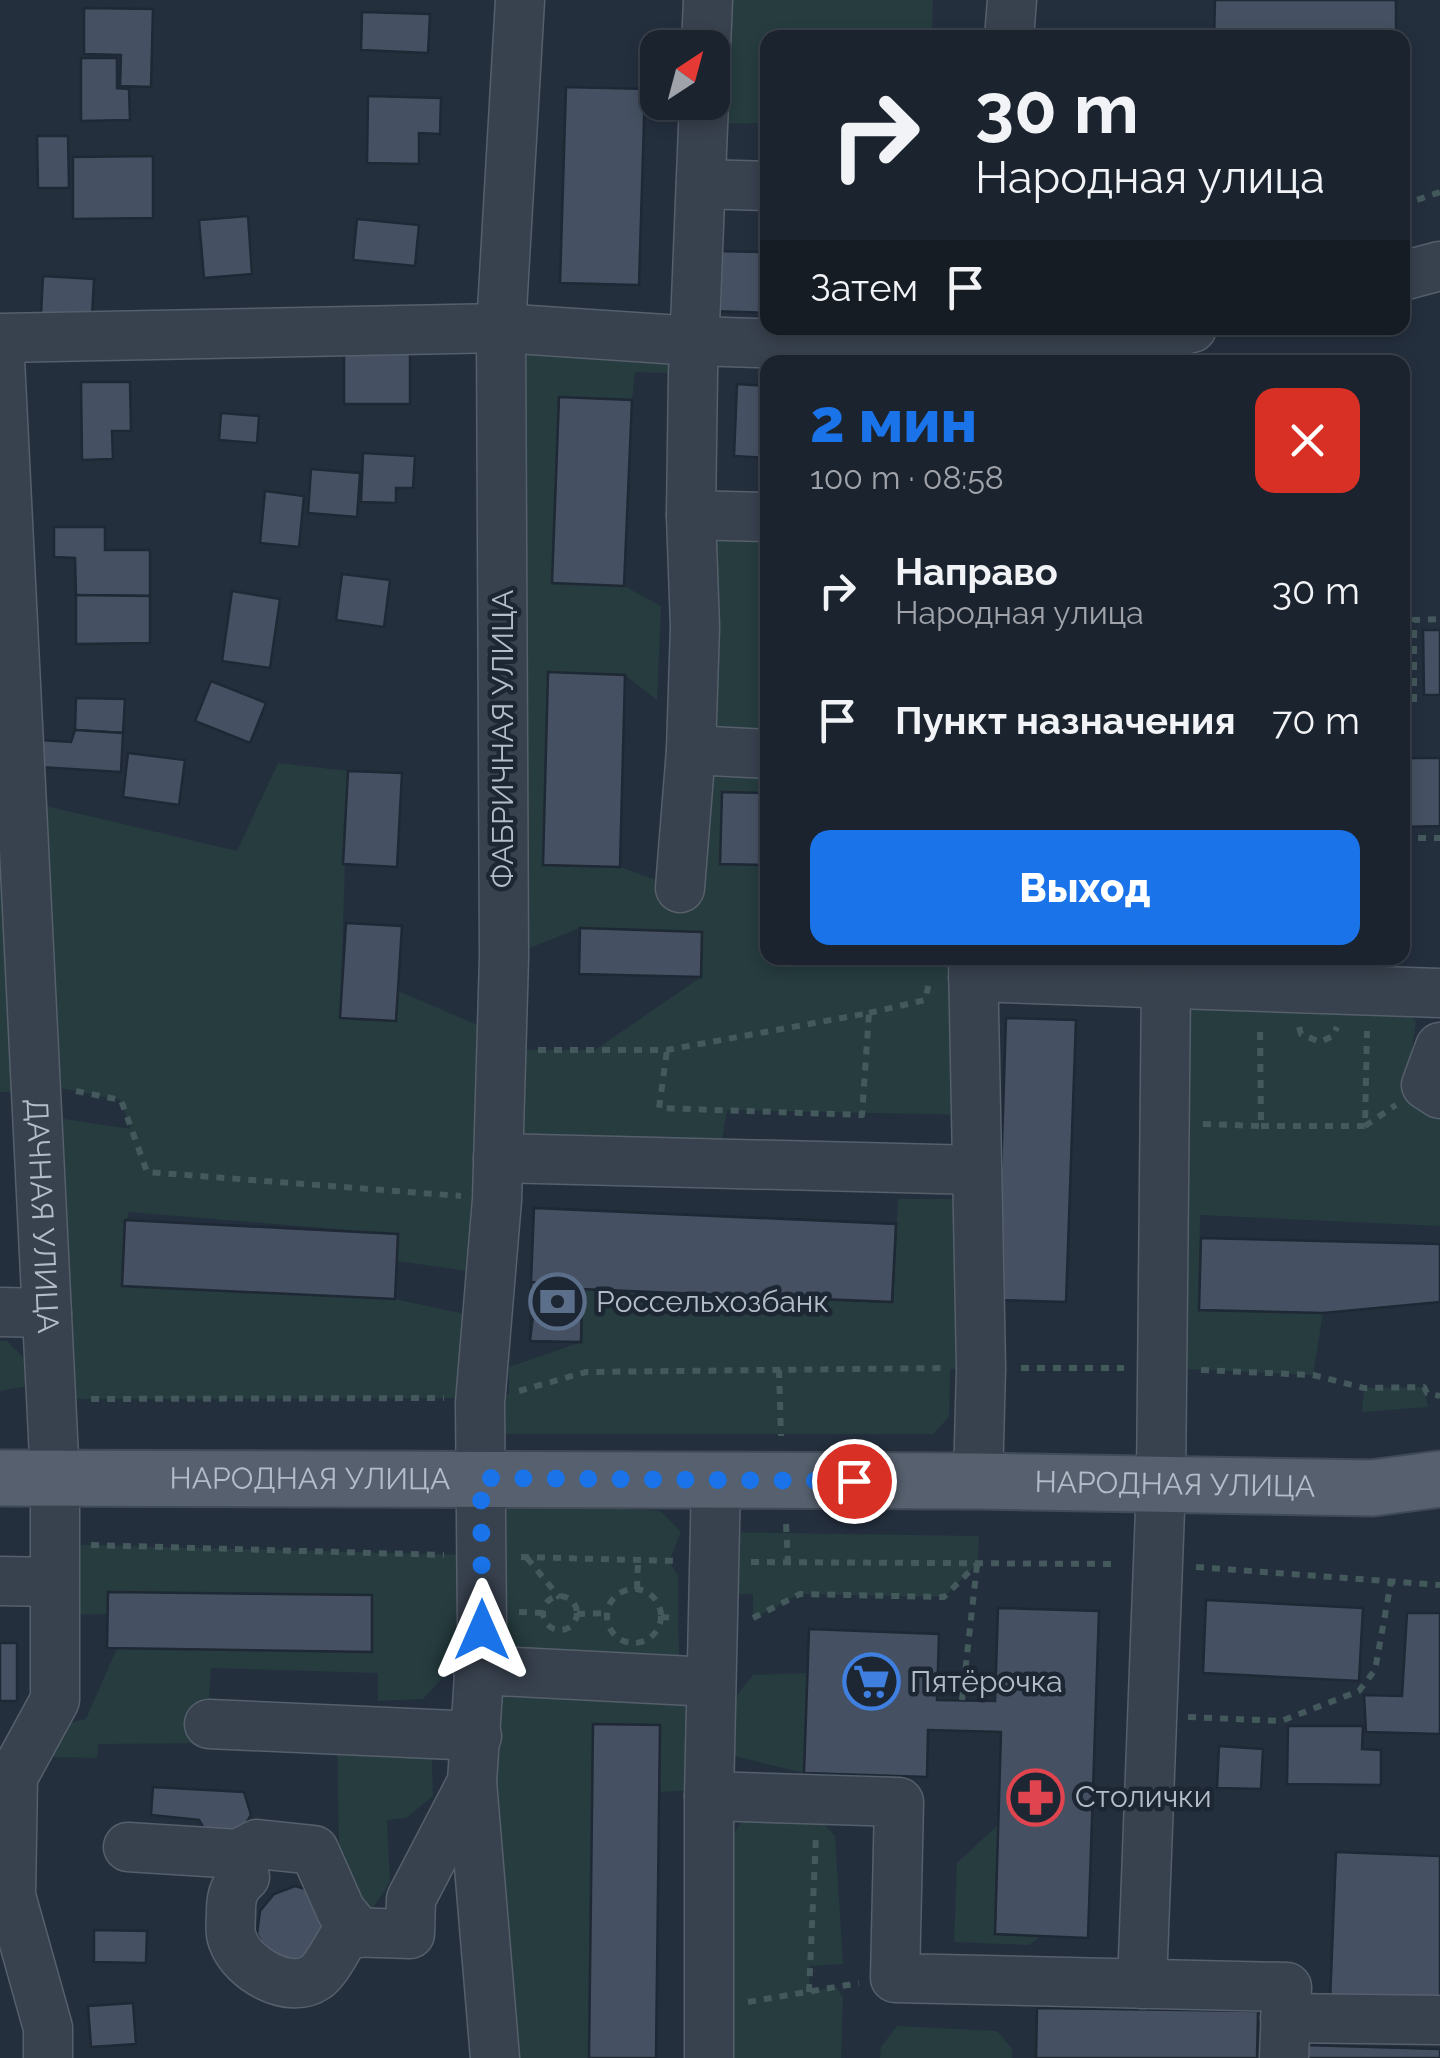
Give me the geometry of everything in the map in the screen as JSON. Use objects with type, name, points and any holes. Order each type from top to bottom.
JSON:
[{"type":"main road","name":"НАРОДНАЯ УЛИЦА","points":[[0,1478],[978,1481],[1372,1488],[1440,1500]]},
{"type":"main road","name":"НАРОДНАЯ УЛИЦА","points":[[1372,1488],[1440,1478]]},
{"type":"street","name":"ФАБРИЧНАЯ УЛИЦА","points":[[494,2058],[474,1759],[482,1630],[480,1402],[497,1179],[504,958],[501,328],[520,0]]},
{"type":"street","points":[[707,30],[708,0]]},
{"type":"street","points":[[1010,30],[1012,0]]},
{"type":"street","points":[[680,888],[691,750],[691,515],[703,120]]},
{"type":"street","points":[[701,184],[760,186]]},
{"type":"street","points":[[1410,274],[1440,266]]},
{"type":"street","points":[[0,338],[501,328],[695,341],[1104,349],[1163,335]]},
{"type":"street","name":"ДАЧНАЯ УЛИЦА","points":[[0,359],[24,1089],[47,1313],[55,1478],[55,1700],[13,1776],[11,1896],[48,2028],[48,2058]]},
{"type":"street","points":[[691,515],[760,518]]},
{"type":"street","points":[[691,750],[760,754]]},
{"type":"street","points":[[978,1481],[982,1368],[978,1170],[960,969],[1166,984],[1429,992]]},
{"type":"street","points":[[1142,1984],[1163,1368],[1166,984]]},
{"type":"street","points":[[1440,1046],[1426,1085],[1440,1094]]},
{"type":"street","points":[[497,1179],[978,1170]]},
{"type":"street","points":[[0,1312],[47,1313]]},
{"type":"street","points":[[709,2058],[709,1796],[716,1482]]},
{"type":"street","points":[[0,1582],[54,1582]]},
{"type":"street","points":[[478,1670],[711,1682]]},
{"type":"street","points":[[0,1734],[7,1735],[55,1700]]},
{"type":"street","points":[[209,1724],[474,1759],[411,1898],[410,1934],[347,1932],[317,1977],[281,1982],[241,1956],[232,1940],[231,1901],[236,1884],[246,1877]]},
{"type":"street","points":[[709,1796],[899,1802],[895,1978],[1286,1987],[1284,2038],[1440,2020]]},
{"type":"street","points":[[128,1846],[238,1854],[258,1844],[314,1850],[341,1911],[359,1933]]},
{"type":"path","points":[[1410,203],[1440,192]]},
{"type":"path","points":[[1410,706],[1414,706],[1414,620],[1440,620]]},
{"type":"path","points":[[1410,838],[1440,838]]},
{"type":"path","points":[[501,1050],[667,1050],[925,1000],[960,969]]},
{"type":"path","points":[[1165,1123],[1365,1126],[1368,1022],[1429,992]]},
{"type":"path","points":[[667,1050],[659,1108],[862,1115],[869,1012]]},
{"type":"path","points":[[1325,1018],[1340,1020]]},
{"type":"path","points":[[1260,1024],[1262,1126]]},
{"type":"path","points":[[24,1089],[121,1100],[147,1172],[497,1179]]},
{"type":"path","points":[[50,1400],[465,1398],[480,1402],[586,1372],[982,1368],[1163,1368],[1312,1375],[1364,1388],[1424,1387],[1427,1393],[1440,1396]]},
{"type":"path","points":[[526,1557],[560,1598]]},
{"type":"path","points":[[637,1589],[638,1560]]},
{"type":"path","points":[[661,1617],[753,1618],[800,1594],[944,1597],[978,1563],[962,1700]]},
{"type":"path","points":[[1152,1716],[1282,1721],[1359,1690],[1375,1670],[1392,1582]]},
{"type":"path","points":[[637,1589],[658,1604],[661,1617],[656,1632],[648,1640],[635,1643],[624,1642],[615,1634],[608,1613],[611,1602],[620,1593],[637,1589]]},
{"type":"path","points":[[553,1597],[574,1604],[576,1614],[572,1625],[556,1630],[549,1626],[543,1613],[553,1597]]},
{"type":"path","points":[[576,1614],[608,1613]]},
{"type":"path","points":[[809,1992],[818,1800]]},
{"type":"path","points":[[709,2008],[895,1978]]},
{"type":"green space","points":[[708,0],[933,0],[932,30],[760,30],[760,123],[703,124],[704,120],[730,120],[730,30],[711,30]]},
{"type":"green space","points":[[501,328],[695,341],[693,374],[635,372],[632,400],[559,397],[552,583],[624,586],[661,606],[657,700],[625,675],[548,673],[543,864],[620,867],[679,888],[691,515],[760,517],[760,793],[722,793],[720,863],[760,865],[760,965],[973,965],[976,1115],[727,1110],[718,1163],[498,1158],[501,1050],[595,1050],[701,977],[702,932],[580,928],[504,958]]},
{"type":"green space","points":[[278,763],[348,771],[340,1017],[396,1021],[398,991],[482,1027],[468,1271],[397,1261],[397,1234],[128,1212],[122,1285],[395,1299],[469,1315],[465,1398],[51,1399],[37,1115],[131,1129],[120,1100],[36,1083],[35,1092],[0,1092],[0,875],[25,912],[21,800],[237,851]]},
{"type":"green space","points":[[1188,985],[1397,1005],[1416,1021],[1405,1098],[1426,1085],[1440,1094],[1440,1226],[1200,1215],[1199,1310],[1323,1313],[1313,1375],[1163,1368]]},
{"type":"green space","points":[[898,1199],[978,1199],[981,1368],[950,1369],[949,1417],[933,1434],[481,1434],[480,1403],[509,1394],[509,1367],[581,1342],[582,1289],[892,1302]]},
{"type":"green space","points":[[0,1341],[7,1341],[33,1367],[34,1385],[0,1391]]},
{"type":"green space","points":[[1424,1387],[1428,1407],[1362,1412],[1364,1388]]},
{"type":"green space","points":[[482,1500],[660,1511],[681,1532],[669,1561],[678,1576],[679,1662],[696,1680],[695,1790],[659,1792],[660,1725],[589,2058],[495,2058],[478,1670],[482,1630]]},
{"type":"green space","points":[[715,1532],[979,1536],[978,1563],[944,1597],[800,1594],[753,1619],[753,1594],[713,1594]]},
{"type":"green space","points":[[54,1544],[465,1555],[460,1659],[423,1699],[378,1701],[378,1673],[211,1668],[206,1743],[98,1744],[97,1758],[51,1757],[67,1723],[86,1719],[117,1648],[372,1651],[372,1595],[108,1592],[107,1614],[53,1615]]},
{"type":"green space","points":[[807,1673],[804,1773],[731,1755],[730,1704],[753,1675]]},
{"type":"green space","points":[[431,1733],[433,1796],[406,1818],[387,1820],[390,1882],[373,1908],[357,1908],[347,1898],[339,1843],[337,1740]]},
{"type":"green space","points":[[767,1813],[817,1816],[835,1836],[843,1964],[810,1966],[809,1991],[837,1987],[843,1998],[841,2058],[709,2058],[724,1848],[742,1821]]},
{"type":"green space","points":[[998,1825],[995,1934],[1041,1936],[1029,1945],[954,1942],[957,1863]]},
{"type":"green space","points":[[897,2026],[997,2031],[1012,2049],[1012,2058],[880,2058],[881,2047]]},
{"type":"building","points":[[1215,0],[1396,0],[1396,30],[1214,30]]},
{"type":"building","points":[[84,8],[153,9],[151,87],[120,86],[121,55],[84,54]]},
{"type":"building","points":[[362,12],[430,14],[428,53],[361,50]]},
{"type":"building","points":[[81,58],[117,58],[117,88],[129,89],[130,120],[81,121]]},
{"type":"building","points":[[566,87],[640,89],[640,120],[644,120],[639,285],[560,283]]},
{"type":"building","points":[[368,96],[441,98],[440,134],[419,133],[419,164],[367,163]]},
{"type":"building","points":[[37,136],[68,136],[69,188],[38,188]]},
{"type":"building","points":[[153,156],[153,218],[73,219],[73,157]]},
{"type":"building","points":[[248,216],[252,274],[204,278],[199,220]]},
{"type":"building","points":[[357,219],[419,225],[415,266],[353,260]]},
{"type":"building","points":[[712,251],[760,252],[760,313],[711,311]]},
{"type":"building","points":[[43,276],[94,279],[92,317],[41,314]]},
{"type":"building","points":[[344,351],[410,352],[410,404],[344,404]]},
{"type":"building","points":[[81,382],[130,382],[131,431],[112,431],[113,459],[82,460]]},
{"type":"building","points":[[737,384],[760,385],[760,458],[734,456]]},
{"type":"building","points":[[559,397],[632,400],[624,586],[552,583]]},
{"type":"building","points":[[221,413],[259,416],[257,443],[219,440]]},
{"type":"building","points":[[363,453],[415,456],[413,488],[396,488],[396,503],[361,502]]},
{"type":"building","points":[[311,469],[360,473],[357,517],[308,513]]},
{"type":"building","points":[[265,491],[304,496],[299,547],[260,543]]},
{"type":"building","points":[[54,527],[105,527],[105,550],[150,550],[150,596],[76,595],[75,558],[54,557]]},
{"type":"building","points":[[342,574],[390,580],[384,627],[336,620]]},
{"type":"building","points":[[232,591],[280,599],[270,668],[222,661]]},
{"type":"building","points":[[76,595],[150,596],[150,643],[76,644]]},
{"type":"building","points":[[1423,630],[1440,630],[1440,695],[1424,695]]},
{"type":"building","points":[[548,672],[625,675],[620,867],[543,865]]},
{"type":"building","points":[[211,681],[266,703],[250,743],[195,721]]},
{"type":"building","points":[[76,698],[125,699],[123,733],[75,730]]},
{"type":"building","points":[[75,730],[123,733],[121,772],[39,767],[40,740],[71,742]]},
{"type":"building","points":[[128,753],[185,760],[179,805],[123,797]]},
{"type":"building","points":[[1410,758],[1440,758],[1440,826],[1410,827]]},
{"type":"building","points":[[348,771],[402,773],[397,867],[343,864]]},
{"type":"building","points":[[722,792],[760,793],[760,865],[720,864]]},
{"type":"building","points":[[346,923],[402,926],[396,1021],[340,1018]]},
{"type":"building","points":[[580,928],[702,932],[701,977],[579,974]]},
{"type":"building","points":[[1006,1018],[1076,1020],[1066,1302],[997,1300]]},
{"type":"building","points":[[534,1208],[896,1224],[892,1302],[582,1289],[581,1342],[530,1341]]},
{"type":"building","points":[[534,1208],[896,1224],[892,1302],[582,1289],[531,1282]]},
{"type":"building","points":[[125,1220],[398,1234],[395,1299],[122,1286]]},
{"type":"building","points":[[1201,1238],[1440,1244],[1440,1302],[1323,1313],[1199,1310]]},
{"type":"building","name":"Россельхозбанк","points":[[531,1282],[582,1289],[581,1342],[530,1341]]},
{"type":"building","points":[[108,1592],[372,1595],[372,1652],[107,1648]]},
{"type":"building","points":[[1206,1600],[1363,1608],[1359,1681],[1203,1673]]},
{"type":"building","points":[[998,1608],[1099,1611],[1088,1938],[995,1934],[1001,1732],[928,1730],[927,1777],[804,1773],[809,1629],[939,1634],[937,1700],[995,1701]]},
{"type":"building","points":[[1407,1613],[1440,1613],[1440,1734],[1366,1732],[1364,1695],[1402,1696]]},
{"type":"building","points":[[0,1643],[17,1643],[17,1701],[0,1701]]},
{"type":"building","points":[[593,1724],[660,1725],[656,2058],[589,2058]]},
{"type":"building","points":[[1288,1726],[1363,1726],[1362,1749],[1381,1750],[1381,1785],[1287,1784]]},
{"type":"building","points":[[1219,1746],[1263,1749],[1261,1789],[1217,1788]]},
{"type":"building","points":[[153,1787],[244,1792],[251,1815],[241,1832],[207,1834],[199,1820],[151,1815]]},
{"type":"building","points":[[1336,1852],[1440,1856],[1440,2005],[1330,2001]]},
{"type":"building","points":[[295,1886],[317,1892],[328,1951],[287,1965],[268,1954],[257,1934],[260,1911],[274,1894]]},
{"type":"building","points":[[94,1930],[147,1931],[146,1963],[94,1962]]},
{"type":"building","points":[[133,2003],[136,2044],[91,2047],[88,2006]]},
{"type":"building","points":[[1037,2008],[1258,2011],[1257,2058],[1036,2058]]},
{"type":"building","points":[[1303,2045],[1440,2049],[1440,2058],[1303,2058]]},
{"type":"place","name":"Россельхозбанк","points":[[557,1302]]},
{"type":"place","name":"Пятёрочка","points":[[871,1682]]},
{"type":"place","name":"Столички","points":[[1036,1797]]},
{"type":"route","points":[[482,1630],[481,1478],[854,1481]]}]
